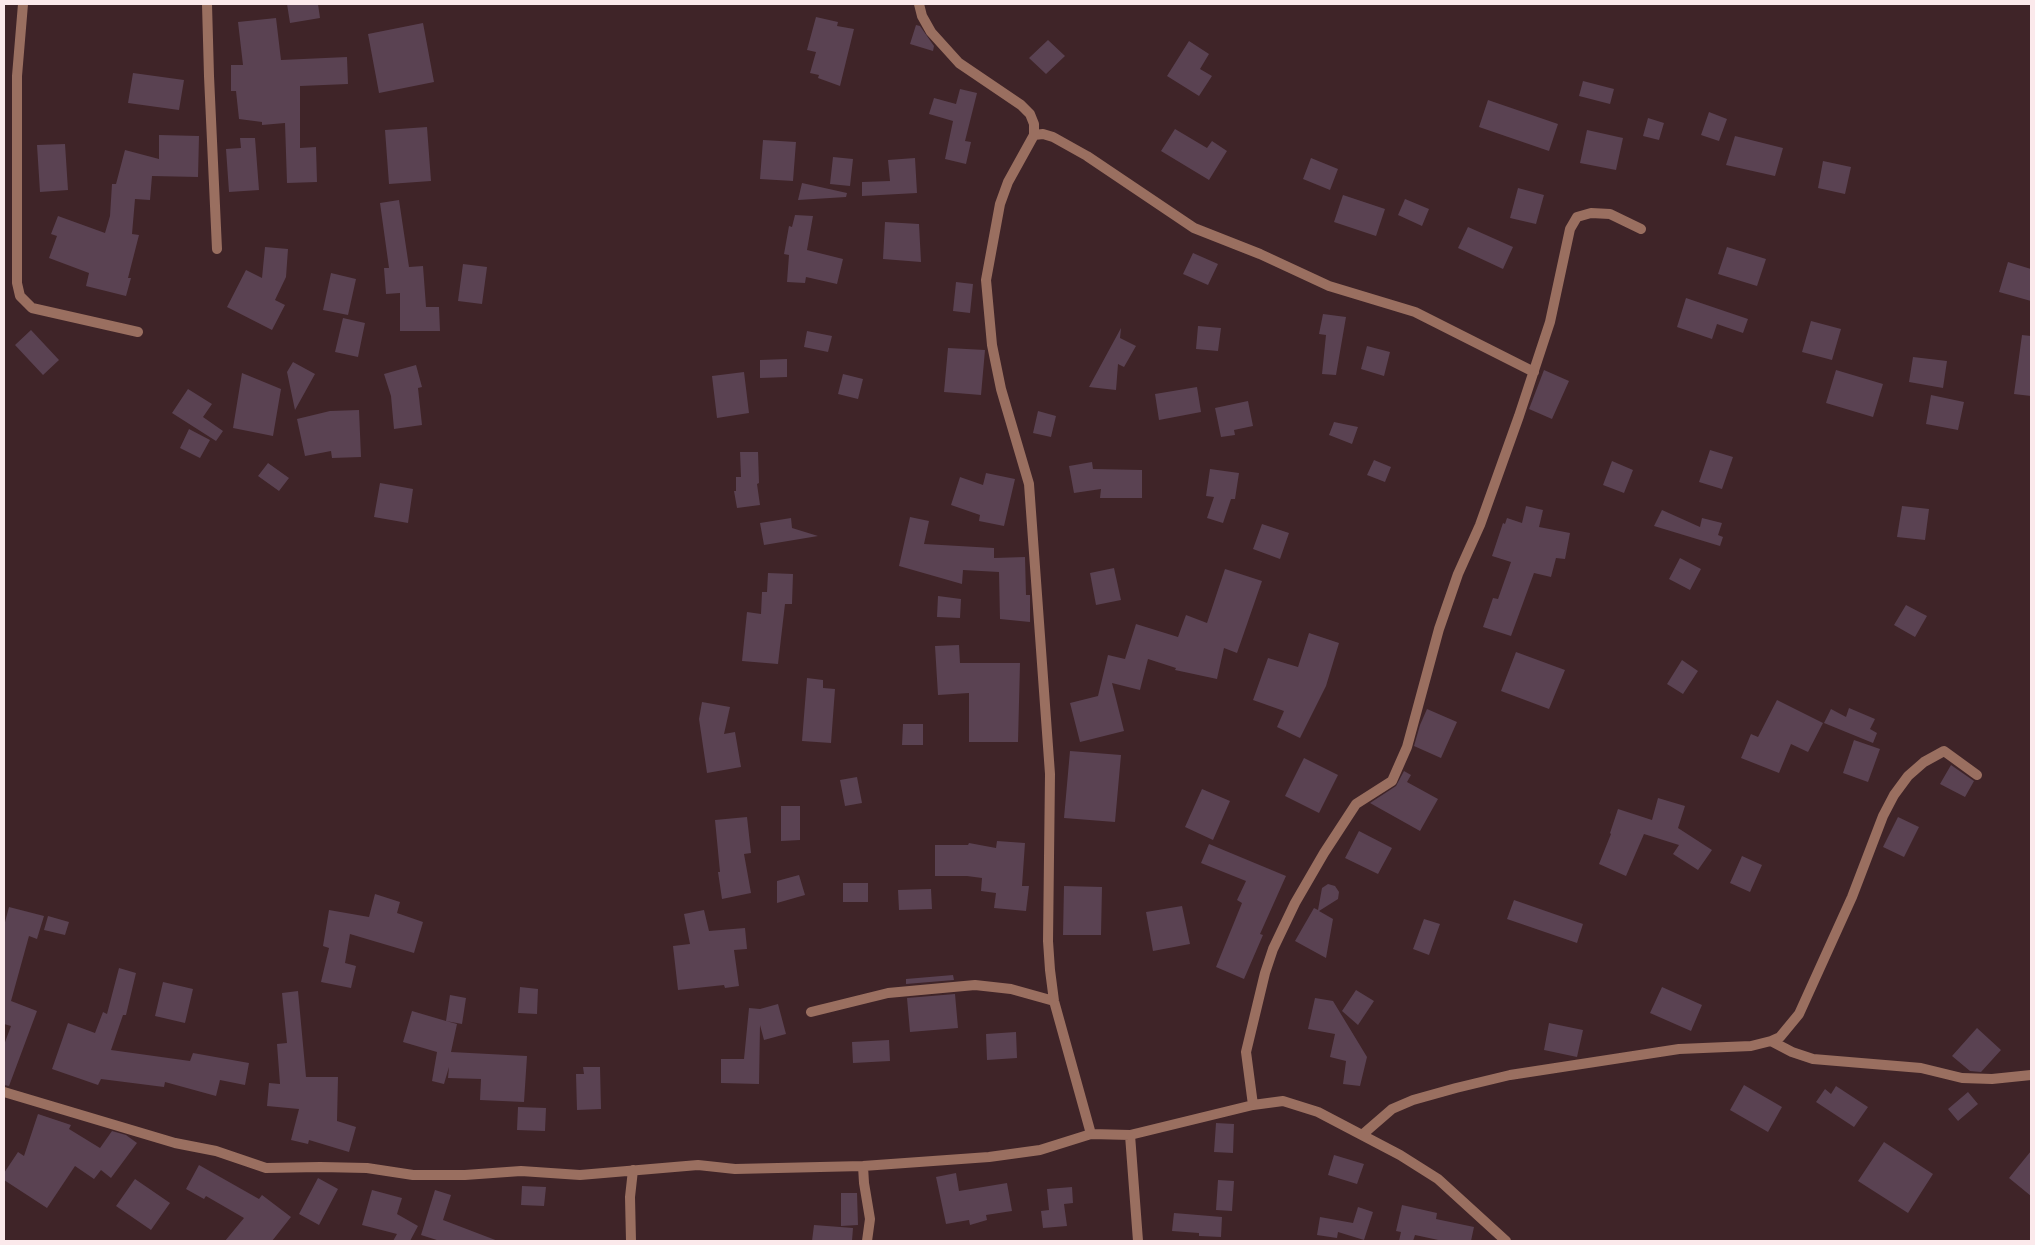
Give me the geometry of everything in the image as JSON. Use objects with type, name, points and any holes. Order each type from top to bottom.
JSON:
[{"type":"street","points":[[23,4],[17,76],[17,283],[20,296],[32,308],[138,332]]},
{"type":"street","points":[[207,4],[216,249]]},
{"type":"street","points":[[920,4],[922,16],[931,32],[959,63],[1022,105],[1030,114],[1034,124],[1034,135],[1008,182],[1000,204],[986,280],[992,345],[1000,390],[1029,484],[1050,774],[1048,941],[1054,1001],[1091,1134]]},
{"type":"street","points":[[1034,135],[1043,134],[1053,137],[1194,228],[1260,254],[1329,286],[1415,312],[1534,372]]},
{"type":"street","points":[[1253,1105],[1246,1052],[1265,973],[1273,949],[1295,903],[1356,804],[1392,781],[1408,747],[1440,629],[1458,574],[1480,525],[1550,322],[1570,229],[1577,217],[1592,213],[1610,214],[1641,229]]},
{"type":"street","points":[[1362,1135],[1392,1109],[1413,1100],[1510,1075],[1679,1049],[1751,1046],[1771,1041],[1780,1036],[1798,1014],[1852,897],[1883,816],[1894,795],[1908,776],[1924,762],[1944,751],[1977,775]]},
{"type":"street","points":[[811,1012],[888,992],[975,985],[1011,989],[1054,1001]]},
{"type":"street","points":[[1771,1041],[1792,1052],[1813,1059],[1921,1068],[1962,1078],[1992,1079],[2031,1075]]},
{"type":"street","points":[[4,1092],[175,1144],[216,1151],[266,1168],[367,1168],[413,1175],[521,1171],[580,1175],[698,1165],[735,1169],[863,1166],[989,1157],[1040,1150],[1091,1134],[1130,1135],[1253,1105],[1283,1101],[1318,1112],[1400,1155],[1438,1179],[1506,1241]]},
{"type":"street","points":[[1130,1135],[1138,1241]]},
{"type":"street","points":[[863,1166],[870,1219],[867,1241]]},
{"type":"street","points":[[631,1241],[630,1197],[633,1170]]},
{"type":"building","points":[[287,4],[318,4],[320,18],[290,23]]},
{"type":"building","points":[[816,17],[838,22],[837,26],[854,29],[840,86],[818,78],[819,75],[810,73],[816,52],[807,50]]},
{"type":"building","points":[[276,18],[281,60],[347,57],[348,84],[300,86],[300,148],[316,147],[317,182],[287,183],[285,123],[262,125],[262,122],[239,119],[236,91],[231,91],[231,65],[243,65],[238,22]]},
{"type":"building","points":[[423,23],[434,82],[379,93],[368,34]]},
{"type":"building","points":[[916,25],[920,26],[934,46],[933,51],[910,44]]},
{"type":"building","points":[[1048,40],[1065,56],[1046,74],[1029,58]]},
{"type":"building","points":[[1189,41],[1209,54],[1200,69],[1212,76],[1199,96],[1167,76]]},
{"type":"building","points":[[133,73],[184,80],[179,110],[128,103]]},
{"type":"building","points":[[1583,81],[1614,89],[1610,104],[1579,96]]},
{"type":"building","points":[[960,89],[977,93],[965,141],[971,142],[966,164],[945,159],[953,121],[929,114],[934,98],[956,104]]},
{"type":"building","points":[[1488,100],[1558,124],[1549,151],[1479,127]]},
{"type":"building","points":[[1709,112],[1727,119],[1719,141],[1701,135]]},
{"type":"building","points":[[1648,118],[1664,123],[1659,140],[1643,136]]},
{"type":"building","points":[[427,127],[431,181],[389,184],[385,130]]},
{"type":"building","points":[[1175,129],[1207,148],[1212,141],[1227,151],[1209,180],[1161,151]]},
{"type":"building","points":[[1587,130],[1623,138],[1616,170],[1580,163]]},
{"type":"building","points":[[159,135],[199,136],[198,177],[152,176],[150,200],[135,199],[132,234],[139,235],[128,278],[131,278],[126,296],[86,286],[89,273],[49,258],[57,236],[51,234],[58,216],[105,233],[110,216],[112,184],[116,184],[125,150],[159,159]]},
{"type":"building","points":[[1735,136],[1783,148],[1775,176],[1726,165]]},
{"type":"building","points":[[240,138],[255,138],[259,190],[229,192],[226,149],[241,148]]},
{"type":"building","points":[[763,140],[796,142],[793,181],[760,179]]},
{"type":"building","points":[[65,144],[68,190],[40,192],[37,145]]},
{"type":"building","points":[[833,157],[853,159],[850,186],[830,184]]},
{"type":"building","points":[[915,158],[917,193],[862,196],[862,182],[890,181],[888,160]]},
{"type":"building","points":[[1311,158],[1338,169],[1330,190],[1303,179]]},
{"type":"building","points":[[1823,161],[1851,167],[1845,194],[1818,188]]},
{"type":"building","points":[[802,183],[847,193],[846,197],[798,200]]},
{"type":"building","points":[[1518,188],[1544,195],[1536,224],[1510,218]]},
{"type":"building","points":[[1343,195],[1385,209],[1376,236],[1334,222]]},
{"type":"building","points":[[1405,199],[1429,209],[1422,226],[1398,215]]},
{"type":"building","points":[[399,200],[409,267],[423,266],[426,307],[439,307],[440,331],[400,331],[400,293],[386,294],[384,268],[389,268],[380,203]]},
{"type":"building","points":[[795,215],[813,216],[807,250],[843,259],[837,284],[806,277],[805,283],[787,282],[789,255],[784,254],[789,226],[792,227]]},
{"type":"building","points":[[885,222],[919,224],[921,262],[883,259]]},
{"type":"building","points":[[1468,227],[1513,247],[1503,269],[1458,248]]},
{"type":"building","points":[[265,247],[288,249],[286,277],[275,300],[285,305],[272,330],[227,307],[246,270],[262,278]]},
{"type":"building","points":[[1727,247],[1766,259],[1757,286],[1718,274]]},
{"type":"building","points":[[1193,253],[1218,264],[1208,285],[1183,274]]},
{"type":"building","points":[[2008,262],[2031,269],[2031,301],[1999,292]]},
{"type":"building","points":[[463,264],[487,267],[482,304],[458,301]]},
{"type":"building","points":[[331,273],[356,279],[348,315],[323,310]]},
{"type":"building","points":[[956,282],[973,284],[970,313],[953,311]]},
{"type":"building","points":[[1686,298],[1748,319],[1743,333],[1717,324],[1712,339],[1677,327]]},
{"type":"building","points":[[1323,314],[1346,317],[1336,375],[1322,374],[1326,335],[1319,334]]},
{"type":"building","points":[[343,318],[365,323],[358,357],[335,352]]},
{"type":"building","points":[[1811,321],[1841,329],[1832,360],[1802,352]]},
{"type":"building","points":[[1198,326],[1221,328],[1218,351],[1196,349]]},
{"type":"building","points":[[1121,328],[1120,338],[1136,346],[1124,367],[1118,364],[1116,390],[1089,387]]},
{"type":"building","points":[[31,330],[59,360],[43,375],[15,345]]},
{"type":"building","points":[[807,331],[832,336],[828,352],[804,347]]},
{"type":"building","points":[[2022,335],[2031,336],[2031,396],[2014,394]]},
{"type":"building","points":[[1367,346],[1390,352],[1384,376],[1361,369]]},
{"type":"building","points":[[948,348],[985,350],[981,395],[944,392]]},
{"type":"building","points":[[1913,357],[1947,361],[1943,388],[1909,382]]},
{"type":"building","points":[[787,359],[787,377],[760,378],[760,360]]},
{"type":"building","points":[[293,362],[315,374],[295,410],[287,372]]},
{"type":"building","points":[[416,365],[422,387],[418,388],[422,425],[394,429],[391,396],[384,374]]},
{"type":"building","points":[[1544,370],[1569,381],[1552,419],[1529,409]]},
{"type":"building","points":[[1836,370],[1883,384],[1873,417],[1826,403]]},
{"type":"building","points":[[744,372],[749,413],[717,418],[712,376]]},
{"type":"building","points":[[242,373],[281,389],[273,436],[233,428]]},
{"type":"building","points":[[843,374],[863,379],[858,399],[838,394]]},
{"type":"building","points":[[1197,387],[1201,412],[1159,420],[1155,394]]},
{"type":"building","points":[[188,389],[212,404],[203,417],[223,431],[216,441],[172,413]]},
{"type":"building","points":[[1931,395],[1964,402],[1958,430],[1926,424]]},
{"type":"building","points":[[1248,401],[1253,426],[1234,430],[1235,435],[1221,437],[1215,408]]},
{"type":"building","points":[[359,410],[361,457],[332,458],[331,451],[305,456],[297,419],[330,411]]},
{"type":"building","points":[[1038,411],[1056,416],[1051,437],[1033,433]]},
{"type":"building","points":[[1334,422],[1358,427],[1352,444],[1329,435]]},
{"type":"building","points":[[189,429],[210,440],[200,458],[180,448]]},
{"type":"building","points":[[1710,450],[1733,457],[1722,489],[1699,482]]},
{"type":"building","points":[[740,452],[758,452],[759,483],[757,484],[760,505],[737,508],[734,491],[736,491],[736,477],[741,477]]},
{"type":"building","points":[[1374,460],[1391,467],[1385,482],[1367,475]]},
{"type":"building","points":[[1612,461],[1633,470],[1624,493],[1603,485]]},
{"type":"building","points":[[1092,462],[1093,469],[1142,470],[1142,498],[1100,498],[1101,489],[1074,493],[1069,466]]},
{"type":"building","points":[[268,463],[289,478],[279,491],[258,476]]},
{"type":"building","points":[[1210,469],[1239,473],[1235,499],[1231,499],[1223,523],[1207,518],[1214,497],[1206,496]]},
{"type":"building","points":[[986,473],[1015,479],[1004,526],[979,521],[980,515],[951,505],[960,477],[983,485]]},
{"type":"building","points":[[380,483],[413,489],[408,523],[374,517]]},
{"type":"building","points":[[1526,506],[1543,510],[1539,527],[1570,533],[1565,559],[1556,558],[1551,577],[1534,573],[1511,636],[1483,627],[1493,598],[1498,599],[1511,562],[1492,556],[1503,523],[1505,524],[1507,518],[1522,523]]},
{"type":"building","points":[[1902,506],[1929,509],[1925,540],[1897,537]]},
{"type":"building","points":[[1662,510],[1700,527],[1702,518],[1722,523],[1718,535],[1723,537],[1720,546],[1654,526]]},
{"type":"building","points":[[910,517],[929,521],[924,544],[994,548],[994,558],[1025,557],[1026,595],[1030,595],[1030,622],[1000,619],[999,572],[963,570],[962,584],[899,566]]},
{"type":"building","points":[[791,518],[792,528],[818,536],[764,545],[760,523]]},
{"type":"building","points":[[1262,524],[1289,533],[1280,559],[1253,549]]},
{"type":"building","points":[[1680,558],[1701,569],[1690,590],[1669,579]]},
{"type":"building","points":[[1114,568],[1121,600],[1096,605],[1090,573]]},
{"type":"building","points":[[1225,569],[1262,581],[1237,653],[1224,648],[1217,679],[1175,670],[1176,668],[1148,659],[1140,690],[1112,683],[1124,731],[1080,742],[1070,703],[1098,696],[1108,655],[1125,659],[1136,624],[1178,637],[1186,615],[1207,623]]},
{"type":"building","points":[[768,573],[793,574],[792,604],[785,604],[778,664],[742,661],[747,612],[761,614],[762,592],[767,592]]},
{"type":"building","points":[[938,596],[961,599],[960,618],[937,617]]},
{"type":"building","points":[[1906,605],[1927,616],[1915,637],[1894,625]]},
{"type":"building","points":[[1309,633],[1339,643],[1326,686],[1300,738],[1277,727],[1284,711],[1253,700],[1268,658],[1298,667]]},
{"type":"building","points":[[959,645],[960,663],[1020,663],[1018,742],[969,742],[969,693],[938,695],[935,646]]},
{"type":"building","points":[[1516,652],[1565,670],[1549,709],[1501,691]]},
{"type":"building","points":[[1682,660],[1698,671],[1683,694],[1667,684]]},
{"type":"building","points":[[807,678],[823,680],[823,688],[835,689],[831,743],[802,741]]},
{"type":"building","points":[[1777,700],[1823,723],[1808,752],[1791,744],[1779,773],[1741,758],[1751,734],[1758,737]]},
{"type":"building","points":[[702,702],[730,707],[724,734],[735,732],[741,767],[707,773],[699,719]]},
{"type":"building","points":[[1849,708],[1875,719],[1870,729],[1877,733],[1873,743],[1824,723],[1831,709],[1846,717]]},
{"type":"building","points":[[1427,709],[1457,722],[1441,758],[1414,746]]},
{"type":"building","points":[[903,724],[923,724],[923,745],[902,745]]},
{"type":"building","points":[[1854,740],[1880,749],[1868,782],[1843,773]]},
{"type":"building","points":[[1070,751],[1121,755],[1115,822],[1064,818]]},
{"type":"building","points":[[1304,758],[1338,775],[1319,813],[1285,796]]},
{"type":"building","points":[[1951,765],[1974,781],[1965,797],[1940,784]]},
{"type":"building","points":[[1404,771],[1411,775],[1407,782],[1438,799],[1420,831],[1370,803],[1396,786]]},
{"type":"building","points":[[857,777],[862,803],[845,806],[840,780]]},
{"type":"building","points":[[1202,789],[1230,801],[1213,840],[1185,827]]},
{"type":"building","points":[[1658,798],[1685,806],[1678,828],[1712,850],[1698,870],[1673,854],[1679,845],[1644,834],[1626,876],[1599,864],[1611,834],[1618,809],[1652,820]]},
{"type":"building","points":[[781,806],[800,806],[800,840],[781,841]]},
{"type":"building","points":[[747,817],[751,853],[744,854],[751,893],[722,899],[718,872],[720,872],[715,820]]},
{"type":"building","points":[[1898,817],[1919,827],[1904,857],[1883,847]]},
{"type":"building","points":[[1359,831],[1392,848],[1378,874],[1345,858]]},
{"type":"building","points":[[997,841],[1025,843],[1022,886],[1029,886],[1026,911],[994,908],[996,893],[981,891],[982,878],[935,876],[935,845],[968,845],[969,843],[996,848]]},
{"type":"building","points":[[1209,844],[1286,876],[1260,934],[1263,935],[1244,979],[1216,967],[1242,903],[1237,900],[1246,881],[1201,863]]},
{"type":"building","points":[[1742,856],[1762,865],[1750,892],[1730,883]]},
{"type":"building","points":[[799,875],[805,895],[777,903],[777,881]]},
{"type":"building","points":[[843,883],[868,883],[868,902],[843,902]]},
{"type":"building","points":[[1328,884],[1335,886],[1339,892],[1338,899],[1319,911],[1333,919],[1326,958],[1295,941],[1314,908],[1318,910],[1322,888]]},
{"type":"building","points":[[1064,886],[1102,887],[1101,935],[1063,935]]},
{"type":"building","points":[[931,889],[932,909],[899,910],[898,890]]},
{"type":"building","points":[[375,894],[400,902],[397,913],[423,922],[414,953],[350,934],[345,963],[356,966],[351,988],[321,982],[329,948],[323,946],[329,910],[369,917]]},
{"type":"building","points":[[1514,900],[1583,924],[1577,943],[1507,919]]},
{"type":"building","points":[[1182,906],[1190,944],[1153,951],[1146,912]]},
{"type":"building","points":[[9,907],[44,916],[37,939],[29,936],[11,1001],[37,1011],[9,1086],[4,1085],[4,1045],[11,1026],[4,1024],[4,926]]},
{"type":"building","points":[[704,910],[709,931],[745,928],[747,949],[734,950],[739,986],[725,988],[724,985],[678,990],[673,946],[690,944],[684,914]]},
{"type":"building","points":[[48,916],[69,922],[65,935],[44,930]]},
{"type":"building","points":[[1424,919],[1440,924],[1429,955],[1413,949]]},
{"type":"building","points":[[119,968],[136,973],[126,1015],[123,1015],[111,1050],[190,1061],[193,1053],[249,1063],[245,1085],[220,1080],[216,1096],[165,1082],[164,1087],[101,1079],[98,1085],[52,1069],[68,1023],[95,1033],[103,1012],[107,1014]]},
{"type":"building","points":[[953,975],[954,980],[906,984],[906,979]]},
{"type":"building","points":[[163,982],[193,989],[185,1023],[155,1016]]},
{"type":"building","points":[[520,987],[538,989],[537,1014],[518,1013]]},
{"type":"building","points":[[1662,987],[1702,1005],[1691,1031],[1650,1013]]},
{"type":"building","points":[[1356,990],[1374,1001],[1358,1025],[1342,1011]]},
{"type":"building","points":[[298,991],[306,1077],[338,1077],[337,1121],[356,1127],[349,1152],[309,1140],[308,1144],[291,1140],[299,1109],[267,1106],[269,1083],[280,1084],[277,1044],[287,1043],[282,993]]},
{"type":"building","points":[[955,994],[958,1028],[910,1032],[907,998]]},
{"type":"building","points":[[450,995],[466,998],[462,1024],[446,1021]]},
{"type":"building","points":[[1315,998],[1333,1001],[1367,1057],[1360,1086],[1343,1084],[1346,1061],[1330,1057],[1335,1034],[1308,1029]]},
{"type":"building","points":[[778,1004],[786,1034],[764,1040],[760,1025],[759,1084],[721,1083],[721,1059],[744,1059],[749,1008],[760,1009]]},
{"type":"building","points":[[412,1011],[457,1024],[451,1052],[527,1056],[524,1102],[480,1100],[481,1079],[448,1078],[449,1067],[444,1084],[432,1081],[437,1052],[403,1042]]},
{"type":"building","points":[[1549,1023],[1583,1030],[1577,1057],[1544,1050]]},
{"type":"building","points":[[1977,1028],[2001,1050],[1981,1072],[1970,1071],[1952,1056]]},
{"type":"building","points":[[1016,1032],[1017,1058],[987,1060],[986,1034]]},
{"type":"building","points":[[889,1040],[890,1061],[853,1063],[852,1042]]},
{"type":"building","points":[[583,1067],[600,1067],[601,1109],[577,1110],[576,1074],[584,1074]]},
{"type":"building","points":[[1744,1085],[1782,1107],[1768,1132],[1730,1110]]},
{"type":"building","points":[[1836,1086],[1868,1107],[1854,1127],[1816,1102],[1825,1089],[1831,1094]]},
{"type":"building","points":[[1968,1092],[1978,1104],[1958,1121],[1948,1109]]},
{"type":"building","points":[[518,1107],[546,1108],[545,1131],[517,1130]]},
{"type":"building","points":[[38,1114],[71,1125],[69,1129],[100,1148],[112,1131],[126,1135],[137,1143],[111,1178],[101,1170],[94,1179],[75,1166],[47,1208],[4,1180],[4,1173],[18,1152],[24,1156]]},
{"type":"building","points":[[1216,1123],[1234,1124],[1233,1153],[1214,1152]]},
{"type":"building","points":[[1884,1142],[1933,1174],[1908,1213],[1858,1181]]},
{"type":"building","points":[[2031,1151],[2031,1196],[2009,1178]]},
{"type":"building","points":[[1334,1155],[1364,1164],[1357,1184],[1328,1175]]},
{"type":"building","points":[[199,1165],[259,1199],[262,1195],[291,1217],[272,1241],[225,1241],[244,1218],[206,1196],[204,1199],[186,1189]]},
{"type":"building","points":[[956,1173],[959,1191],[1007,1183],[1012,1211],[986,1215],[987,1220],[970,1225],[969,1220],[946,1224],[936,1177]]},
{"type":"building","points":[[318,1178],[338,1189],[319,1225],[299,1214]]},
{"type":"building","points":[[135,1179],[170,1203],[151,1230],[116,1206]]},
{"type":"building","points":[[1218,1180],[1234,1181],[1232,1211],[1216,1210]]},
{"type":"building","points":[[522,1186],[546,1187],[544,1206],[521,1205]]},
{"type":"building","points":[[1072,1187],[1073,1203],[1064,1204],[1067,1226],[1043,1228],[1041,1211],[1049,1210],[1047,1189]]},
{"type":"building","points":[[372,1190],[402,1198],[397,1214],[418,1226],[410,1241],[393,1241],[397,1234],[362,1225]]},
{"type":"building","points":[[435,1190],[451,1195],[443,1220],[498,1241],[440,1241],[421,1235]]},
{"type":"building","points":[[841,1193],[857,1193],[858,1225],[841,1226]]},
{"type":"building","points":[[1402,1205],[1437,1213],[1436,1219],[1474,1227],[1471,1241],[1443,1241],[1415,1235],[1413,1241],[1399,1241],[1401,1232],[1396,1231]]},
{"type":"building","points":[[1358,1207],[1373,1212],[1364,1240],[1338,1232],[1337,1238],[1317,1235],[1320,1217],[1353,1223]]},
{"type":"building","points":[[1174,1213],[1222,1217],[1221,1237],[1199,1236],[1199,1233],[1172,1231]]},
{"type":"building","points":[[814,1225],[853,1228],[852,1241],[812,1241]]}]
